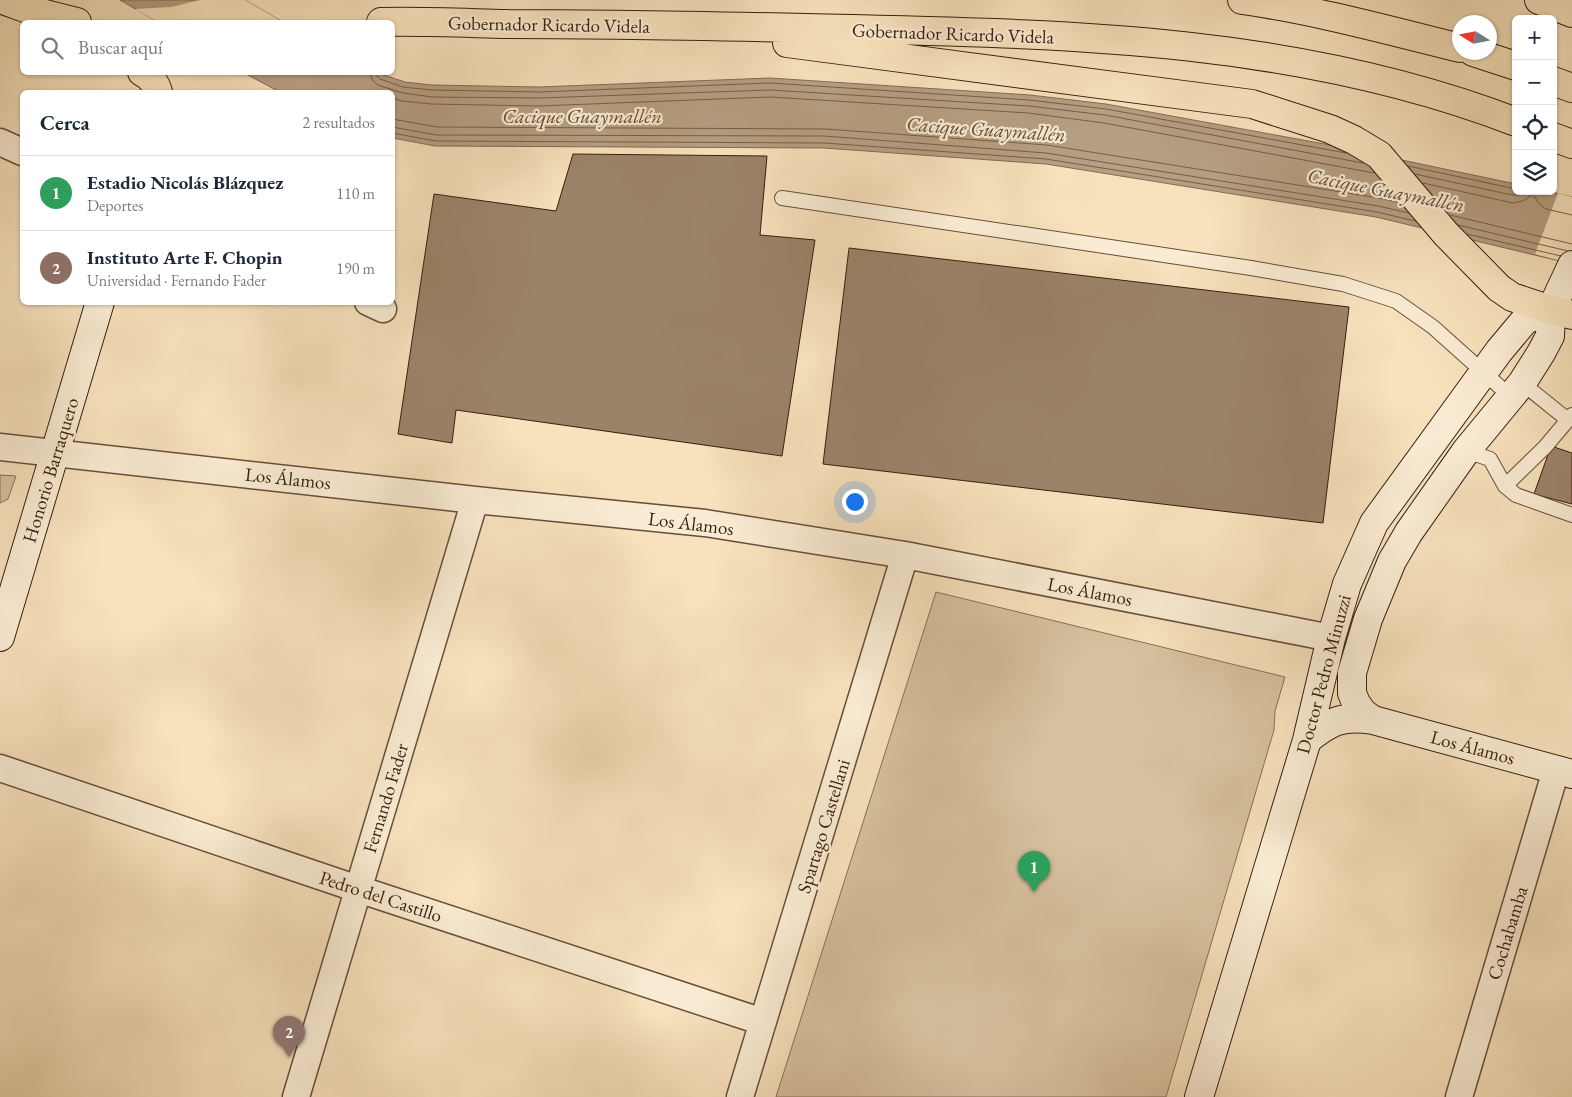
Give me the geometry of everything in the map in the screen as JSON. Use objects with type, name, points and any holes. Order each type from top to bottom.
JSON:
[{"type":"highway","points":[[1242,0],[1277,5],[1369,25],[1452,46]]},
{"type":"highway","points":[[1539,0],[1572,13]]},
{"type":"highway","points":[[2,1],[26,20]]},
{"type":"highway","points":[[2,1],[69,20]]},
{"type":"highway","name":"Gobernador Ricardo Videla","points":[[395,22],[642,24],[1009,33],[1102,38],[1222,50],[1287,59],[1361,74],[1446,98],[1512,121]]},
{"type":"highway","points":[[642,24],[1252,104],[1330,129],[1354,140],[1379,155],[1446,234],[1499,288],[1512,297],[1562,313]]},
{"type":"highway","points":[[1497,60],[1512,65]]},
{"type":"highway","points":[[147,75],[158,90]]},
{"type":"highway","points":[[1557,82],[1572,88]]},
{"type":"highway","points":[[1557,138],[1572,144]]},
{"type":"street","points":[[0,142],[20,151]]},
{"type":"street","name":"Doctor Pedro Minuzzi","points":[[1373,720],[1356,703],[1352,693],[1351,682],[1354,663],[1368,619],[1392,561],[1404,539],[1466,451],[1516,390],[1550,336],[1562,313],[1572,265]]},
{"type":"street","name":"Honorio Barraquero","points":[[0,637],[99,305]]},
{"type":"street","name":"Doctor Pedro Minuzzi","points":[[1199,1097],[1307,740],[1331,638],[1347,584],[1374,523],[1499,352],[1526,320],[1562,313]]},
{"type":"street","name":"Los Álamos","points":[[0,447],[705,524],[905,555],[1331,638],[1351,635],[1368,619]]},
{"type":"street","name":"Fernando Fader","points":[[296,1097],[474,500]]},
{"type":"street","name":"Spartago Castellani","points":[[740,1097],[905,555]]},
{"type":"street","name":"Los Álamos","points":[[1307,740],[1334,722],[1345,718],[1358,718],[1373,720],[1564,772]]},
{"type":"street","name":"Pedro del Castillo","points":[[0,768],[358,889],[763,1022]]},
{"type":"street","name":"Cochabamba","points":[[1459,1097],[1564,772]]},
{"type":"lane","points":[[782,198],[1232,265],[1343,284],[1396,301],[1433,327],[1484,373],[1570,417],[1545,447],[1505,486]]},
{"type":"lane","points":[[1466,451],[1490,459],[1505,486],[1516,495],[1572,515]]},
{"type":"shaded area","points":[[0,475],[16,476],[8,499],[0,503]]},
{"type":"shaded area","points":[[936,592],[1285,677],[1275,711],[1274,730],[1166,1097],[776,1097]]},
{"type":"water","points":[[120,0],[245,0],[280,20],[155,20]]},
{"type":"water","name":"Cacique Guaymallén","points":[[248,75],[384,75],[405,82],[432,85],[539,87],[770,78],[1030,95],[1106,104],[1330,145],[1512,183],[1512,195],[1557,195],[1557,193],[1572,197],[1572,264],[1376,217],[1046,164],[824,148],[435,146],[395,138],[395,90],[276,90]]},
{"type":"pier","points":[[200,0],[245,0],[280,20],[154,20],[135,9],[171,7]]},
{"type":"pier","points":[[1558,193],[1572,197],[1572,264],[1535,254]]},
{"type":"building","points":[[573,154],[767,156],[760,235],[815,240],[782,456],[456,410],[452,443],[398,434],[434,194],[556,211]]},
{"type":"building","points":[[849,248],[1349,307],[1323,523],[823,464]]},
{"type":"building","points":[[1551,446],[1572,453],[1572,504],[1534,494]]},
{"type":"place","name":"Estadio Nicolás Blázquez","points":[[1034,892]]},
{"type":"place","name":"Instituto Arte F. Chopin","points":[[289,1057]]}]
